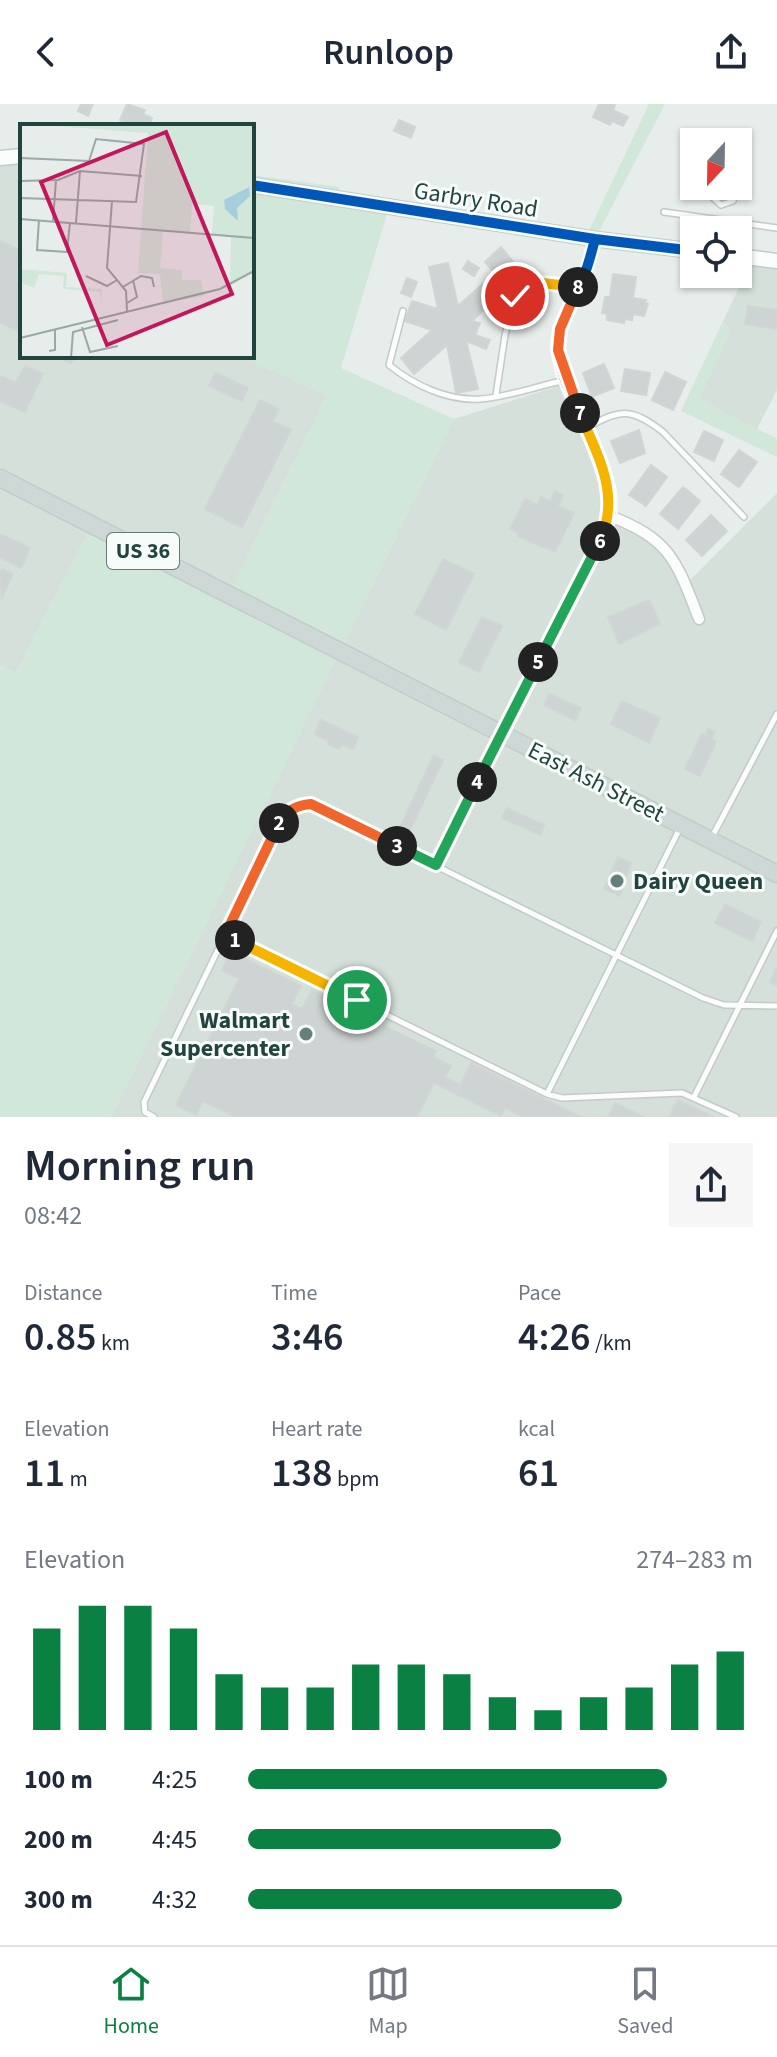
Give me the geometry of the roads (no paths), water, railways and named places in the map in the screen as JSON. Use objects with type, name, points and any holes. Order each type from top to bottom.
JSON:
[{"type":"main road","name":"East Ash Street","points":[[0,478],[777,874]]},
{"type":"street","points":[[0,158],[20,156]]},
{"type":"street","name":"Garbry Road","points":[[254,185],[595,239],[680,249]]},
{"type":"street","points":[[502,734],[602,538],[610,516],[610,497],[594,443],[567,380],[558,350],[560,329],[580,288],[595,239]]},
{"type":"street","points":[[752,258],[777,261]]},
{"type":"street","points":[[610,516],[655,537],[671,554],[699,619]]},
{"type":"lane","points":[[715,200],[721,205]]},
{"type":"lane","points":[[721,205],[733,200]]},
{"type":"lane","points":[[719,216],[721,205]]},
{"type":"lane","points":[[664,212],[695,216]]},
{"type":"lane","points":[[752,224],[777,228]]},
{"type":"lane","points":[[496,395],[505,335],[515,296],[533,282],[580,288]]},
{"type":"lane","points":[[403,311],[389,365],[405,378],[444,395],[481,399],[567,380]]},
{"type":"lane","points":[[586,428],[611,413],[634,415],[649,421],[744,517]]},
{"type":"lane","points":[[710,840],[777,714]]},
{"type":"lane","points":[[436,865],[502,734]]},
{"type":"lane","points":[[154,1117],[145,1112],[144,1102],[281,820],[301,804],[311,804],[703,998],[724,1005],[777,1006]]},
{"type":"lane","points":[[547,1094],[681,825]]},
{"type":"lane","points":[[694,1097],[777,931]]},
{"type":"lane","points":[[225,935],[547,1094],[562,1098],[682,1093],[736,1117]]},
{"type":"place","name":"Dairy Queen","points":[[617,881]]},
{"type":"place","name":"Walmart Supercenter","points":[[306,1034]]}]
